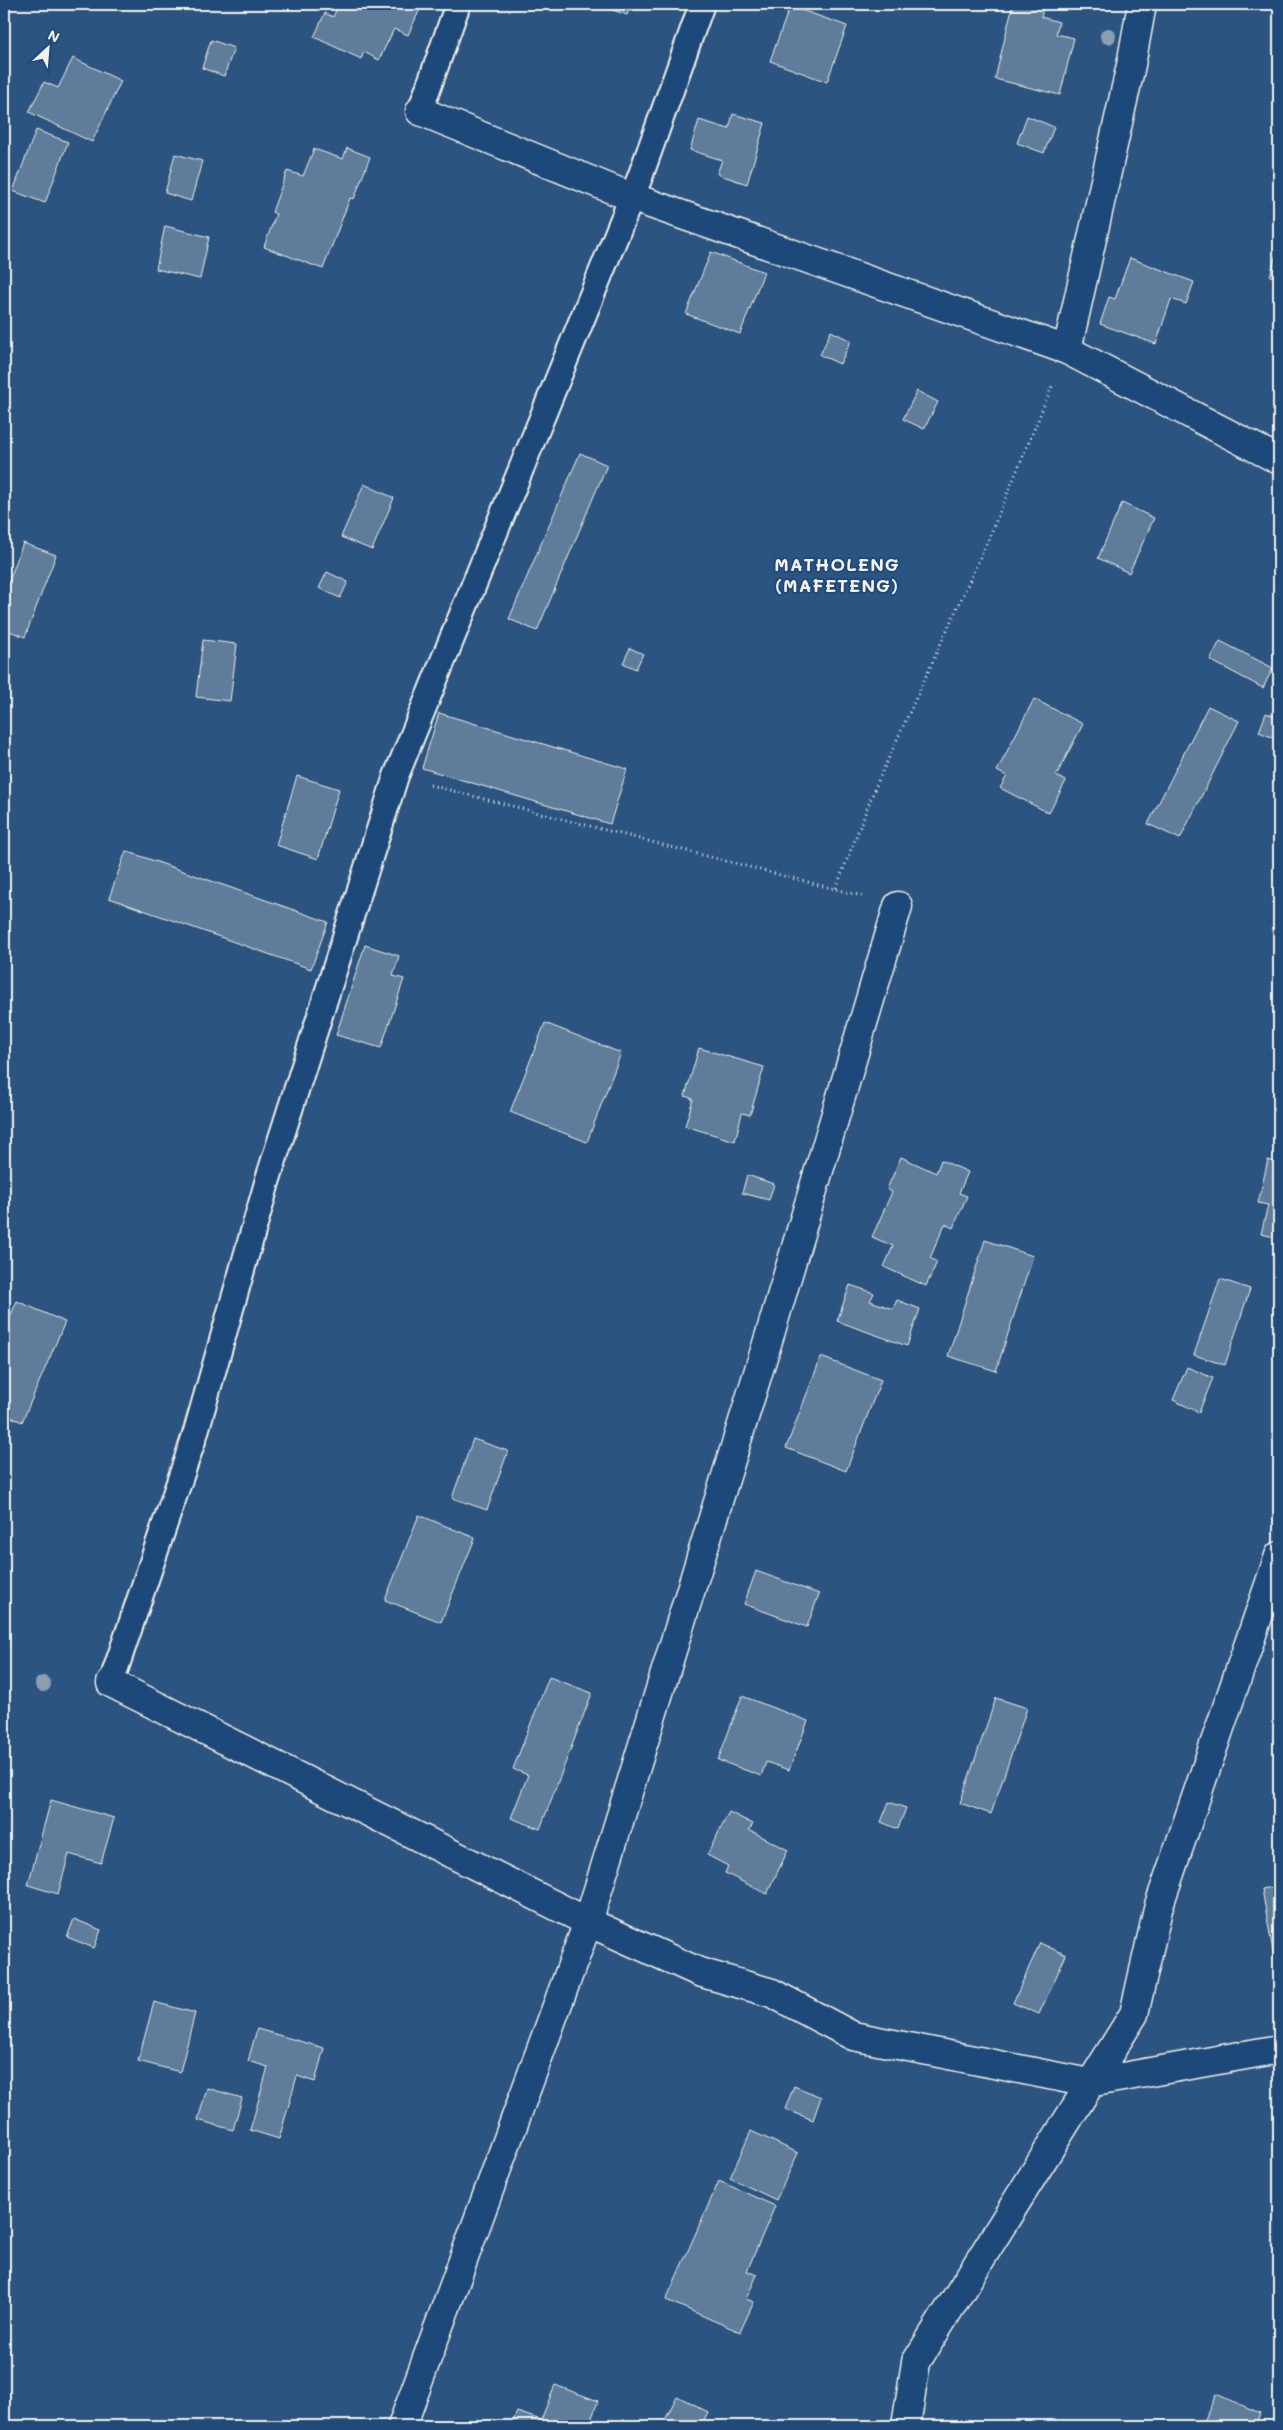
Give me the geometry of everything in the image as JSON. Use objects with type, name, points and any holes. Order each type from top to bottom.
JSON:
[{"type":"street","points":[[1067,350],[1131,65],[1142,4]]},
{"type":"street","points":[[420,111],[631,197],[1067,350],[1279,460]]},
{"type":"street","points":[[402,2426],[588,1922],[764,1353],[898,906]]},
{"type":"street","points":[[906,2426],[916,2362],[1089,2083],[1134,2014],[1159,1905],[1279,1556]]},
{"type":"street","points":[[111,1684],[588,1922],[699,1972],[772,1993],[853,2036],[1089,2083],[1279,2049]]},
{"type":"lane","points":[[420,111],[458,4]]},
{"type":"lane","points":[[111,1684],[195,1435],[268,1179],[396,776],[631,197],[702,4]]},
{"type":"path","points":[[836,888],[875,788],[988,540],[1067,350]]},
{"type":"path","points":[[396,776],[836,888],[898,906]]},
{"type":"building","points":[[339,4],[409,4],[420,9],[408,35],[394,29],[379,60],[364,52],[361,59],[314,37],[325,13],[333,17]]},
{"type":"building","points":[[595,4],[631,4],[627,15]]},
{"type":"building","points":[[1013,4],[1043,8],[1041,17],[1059,22],[1056,34],[1074,38],[1060,95],[995,79]]},
{"type":"building","points":[[790,6],[847,26],[827,82],[770,61]]},
{"type":"building","points":[[211,40],[234,48],[224,76],[202,68]]},
{"type":"building","points":[[73,58],[121,81],[92,142],[29,112],[44,82],[58,88]]},
{"type":"building","points":[[733,114],[765,123],[747,184],[717,174],[722,160],[690,150],[699,120],[729,129]]},
{"type":"building","points":[[1027,116],[1054,127],[1044,153],[1017,143]]},
{"type":"building","points":[[36,130],[68,142],[45,203],[13,191]]},
{"type":"building","points":[[347,148],[370,157],[354,199],[350,198],[323,269],[264,247],[276,214],[272,212],[287,171],[303,176],[314,149],[343,159]]},
{"type":"building","points":[[175,154],[202,161],[191,201],[165,193]]},
{"type":"building","points":[[165,226],[209,237],[200,279],[156,269]]},
{"type":"building","points":[[1279,243],[1279,278],[1270,276]]},
{"type":"building","points":[[711,252],[764,272],[740,334],[686,314]]},
{"type":"building","points":[[1130,258],[1194,282],[1186,304],[1171,299],[1156,344],[1100,324],[1109,297],[1115,299]]},
{"type":"building","points":[[831,331],[851,341],[840,364],[820,355]]},
{"type":"building","points":[[917,391],[938,402],[924,429],[903,419]]},
{"type":"building","points":[[580,453],[607,465],[537,631],[509,619]]},
{"type":"building","points":[[364,484],[394,498],[372,550],[341,537]]},
{"type":"building","points":[[1122,503],[1154,518],[1129,573],[1098,558]]},
{"type":"building","points":[[23,543],[56,555],[25,637],[4,629],[4,595]]},
{"type":"building","points":[[327,572],[348,582],[340,598],[319,588]]},
{"type":"building","points":[[203,640],[237,644],[230,701],[196,697]]},
{"type":"building","points":[[1220,641],[1273,668],[1263,688],[1210,660]]},
{"type":"building","points":[[630,648],[643,654],[636,669],[623,663]]},
{"type":"building","points":[[1034,699],[1083,724],[1056,776],[1066,781],[1049,813],[1000,788],[1007,776],[997,771]]},
{"type":"building","points":[[1208,706],[1239,721],[1180,839],[1148,824]]},
{"type":"building","points":[[439,713],[627,769],[610,824],[422,768]]},
{"type":"building","points":[[1266,713],[1279,718],[1274,738],[1259,732]]},
{"type":"building","points":[[297,776],[339,789],[318,859],[276,845]]},
{"type":"building","points":[[126,851],[328,922],[311,969],[109,898]]},
{"type":"building","points":[[365,945],[399,956],[393,976],[404,979],[381,1048],[336,1035]]},
{"type":"building","points":[[545,1023],[621,1053],[587,1142],[510,1112]]},
{"type":"building","points":[[699,1048],[764,1067],[750,1115],[742,1113],[735,1141],[685,1126],[693,1099],[685,1096]]},
{"type":"building","points":[[901,1157],[936,1173],[941,1160],[968,1172],[959,1193],[967,1196],[953,1228],[945,1224],[930,1258],[937,1262],[926,1286],[884,1267],[893,1246],[872,1237],[892,1192],[887,1189]]},
{"type":"building","points":[[1268,1160],[1279,1163],[1279,1238],[1261,1234],[1268,1205],[1258,1203]]},
{"type":"building","points":[[747,1175],[774,1184],[769,1200],[742,1193]]},
{"type":"building","points":[[985,1240],[1033,1256],[996,1371],[948,1356]]},
{"type":"building","points":[[1220,1279],[1250,1289],[1225,1365],[1194,1355]]},
{"type":"building","points":[[850,1285],[874,1293],[870,1301],[893,1309],[897,1300],[920,1309],[907,1346],[837,1321]]},
{"type":"building","points":[[17,1301],[65,1322],[22,1422],[4,1414],[4,1331]]},
{"type":"building","points":[[821,1357],[881,1380],[846,1471],[786,1448]]},
{"type":"building","points":[[1187,1367],[1213,1378],[1199,1412],[1173,1400]]},
{"type":"building","points":[[473,1439],[508,1451],[487,1510],[452,1498]]},
{"type":"building","points":[[419,1515],[475,1538],[441,1622],[385,1600]]},
{"type":"building","points":[[756,1571],[819,1594],[807,1627],[744,1604]]},
{"type":"building","points":[[549,1677],[592,1693],[540,1829],[511,1818],[528,1775],[513,1769]]},
{"type":"building","points":[[742,1696],[808,1721],[789,1770],[766,1762],[761,1776],[718,1760]]},
{"type":"building","points":[[996,1698],[1027,1708],[991,1814],[960,1803]]},
{"type":"building","points":[[51,1800],[114,1818],[101,1863],[69,1854],[58,1894],[28,1885]]},
{"type":"building","points":[[889,1802],[906,1808],[898,1829],[881,1822]]},
{"type":"building","points":[[729,1812],[753,1824],[749,1830],[788,1850],[767,1894],[725,1873],[728,1866],[707,1855]]},
{"type":"building","points":[[1279,1886],[1279,1956],[1274,1957],[1262,1889]]},
{"type":"building","points":[[74,1919],[101,1930],[94,1948],[67,1937]]},
{"type":"building","points":[[1040,1943],[1066,1955],[1039,2014],[1013,2003]]},
{"type":"building","points":[[154,2002],[195,2013],[180,2072],[138,2061]]},
{"type":"building","points":[[257,2029],[324,2048],[315,2082],[297,2076],[279,2139],[250,2130],[268,2067],[248,2061]]},
{"type":"building","points":[[794,2086],[821,2097],[813,2120],[785,2109]]},
{"type":"building","points":[[207,2088],[242,2098],[233,2130],[198,2120]]},
{"type":"building","points":[[751,2131],[798,2153],[776,2200],[730,2178]]},
{"type":"building","points":[[719,2181],[775,2206],[747,2271],[757,2275],[746,2299],[754,2302],[740,2332],[666,2300]]},
{"type":"building","points":[[555,2385],[598,2401],[589,2426],[511,2426],[517,2412],[541,2420]]},
{"type":"building","points":[[1216,2394],[1260,2413],[1255,2426],[1202,2426]]},
{"type":"building","points":[[677,2396],[708,2412],[701,2426],[662,2426]]},
{"type":"district","name":"MATHOLENG (MAFETENG)","points":[[837,574]]}]
